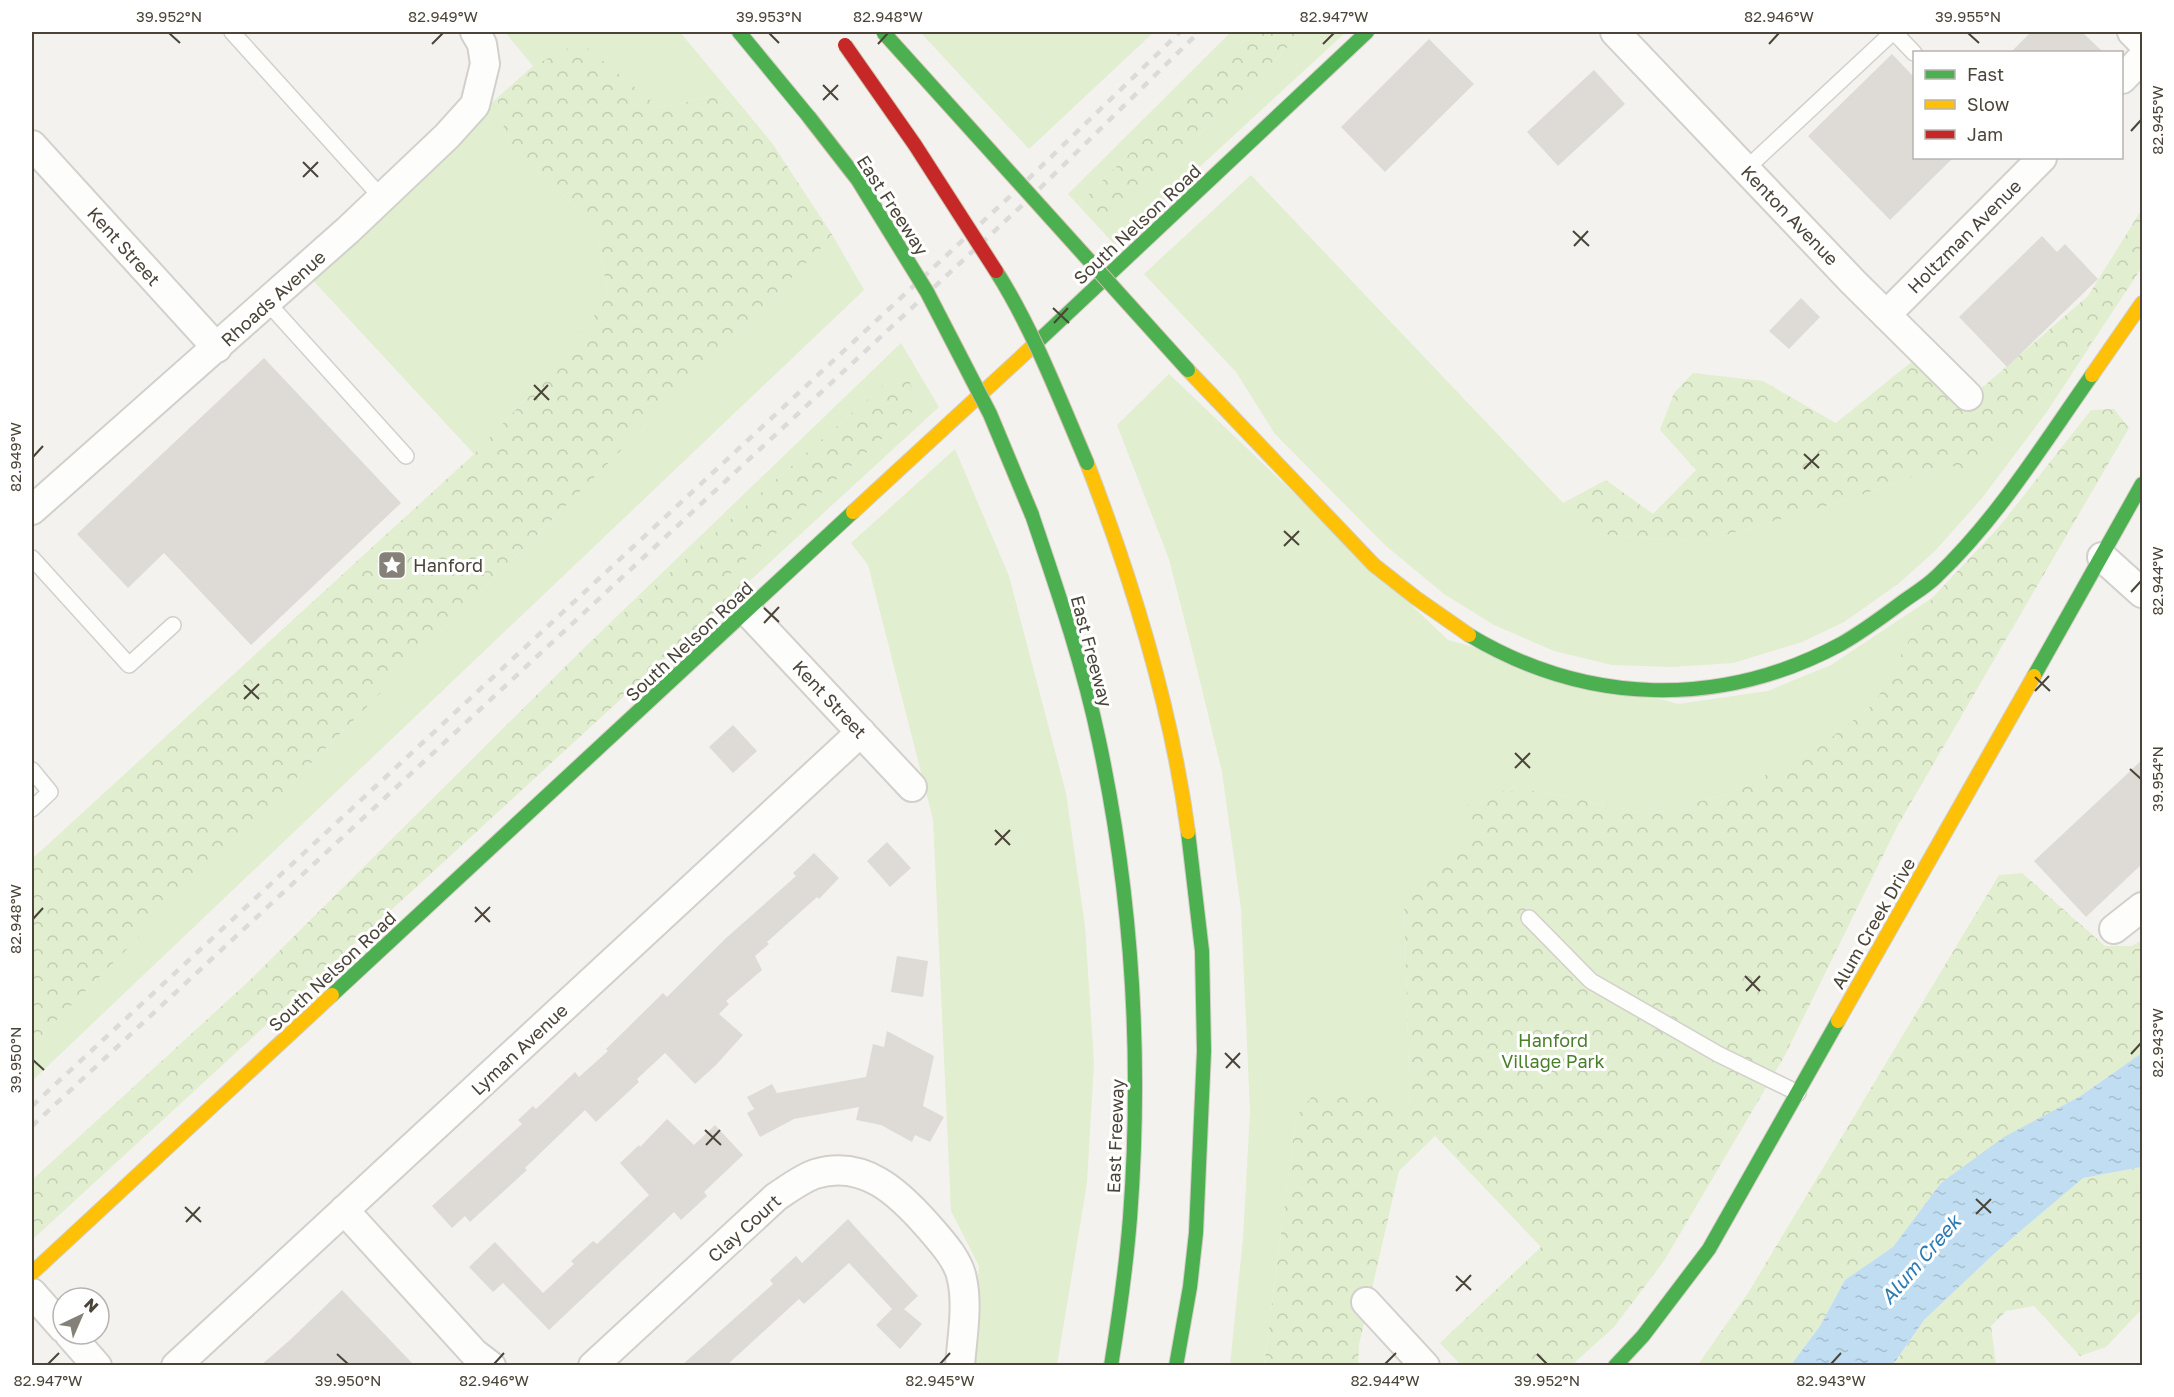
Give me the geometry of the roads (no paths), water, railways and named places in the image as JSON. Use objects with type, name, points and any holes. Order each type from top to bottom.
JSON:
[{"type":"main road","name":"East Freeway","points":[[739,32],[858,180],[927,292],[990,414],[1032,514],[1059,595],[1104,770],[1120,869],[1135,1052],[1134,1148],[1126,1249],[1111,1365]]},
{"type":"main road","points":[[834,32],[933,172],[1008,290],[1052,382],[1109,517],[1151,651],[1184,805],[1193,862],[1202,953],[1205,1048],[1194,1246],[1176,1365]]},
{"type":"main road","points":[[883,32],[1188,370],[1374,565],[1457,629],[1518,661],[1557,676],[1598,685],[1653,691],[1717,686],[1780,670],[1839,645],[1889,612],[1935,578],[1980,529],[2142,303]]},
{"type":"main road","name":"South Nelson Road","points":[[32,1273],[1368,32]]},
{"type":"main road","name":"Alum Creek Drive","points":[[1615,1365],[1643,1336],[1709,1249],[2142,484]]},
{"type":"street","name":"Rhoads Avenue","points":[[32,510],[217,348],[447,136],[475,105],[485,64],[482,44],[475,32]]},
{"type":"street","points":[[2132,32],[2142,42]]},
{"type":"street","name":"Kenton Avenue","points":[[1620,33],[1746,169],[1886,315],[1968,396]]},
{"type":"street","points":[[2123,77],[2142,58]]},
{"type":"street","name":"Kent Street","points":[[32,145],[217,348]]},
{"type":"street","name":"Holtzman Avenue","points":[[1886,315],[2030,162]]},
{"type":"street","points":[[2102,557],[2142,593]]},
{"type":"street","name":"Kent Street","points":[[747,611],[912,787]]},
{"type":"street","name":"Lyman Avenue","points":[[176,1365],[861,732]]},
{"type":"street","points":[[2114,929],[2142,907]]},
{"type":"street","name":"Clay Court","points":[[593,1365],[776,1197],[796,1183],[816,1174],[840,1171],[862,1174],[884,1184],[903,1198],[947,1248],[962,1277],[964,1311],[960,1365]]},
{"type":"street","points":[[344,1210],[474,1353],[491,1365]]},
{"type":"street","points":[[32,1293],[51,1314]]},
{"type":"street","points":[[1366,1302],[1425,1365]]},
{"type":"street","points":[[80,1346],[97,1365]]},
{"type":"lane","points":[[232,32],[382,198]]},
{"type":"lane","points":[[1746,169],[1893,32],[1913,52]]},
{"type":"lane","points":[[267,302],[406,456]]},
{"type":"lane","points":[[32,558],[129,665],[173,625]]},
{"type":"lane","points":[[32,770],[50,792],[32,809]]},
{"type":"lane","points":[[1529,918],[1591,981],[1718,1054],[1798,1093]]},
{"type":"water","name":"Alum Creek","points":[[2142,1053],[2141,1167],[2083,1178],[1997,1251],[1924,1320],[1893,1365],[1791,1365],[1820,1326],[1845,1280],[1893,1247],[1941,1183],[2004,1137],[2079,1097]]},
{"type":"railway","points":[[32,1106],[1020,187],[1180,32]]},
{"type":"railway","points":[[32,1126],[1030,198],[1199,32]]},
{"type":"place","name":"Hanford","points":[[392,565]]},
{"type":"park label","name":"Hanford Village Park","points":[[1553,1050]]}]
